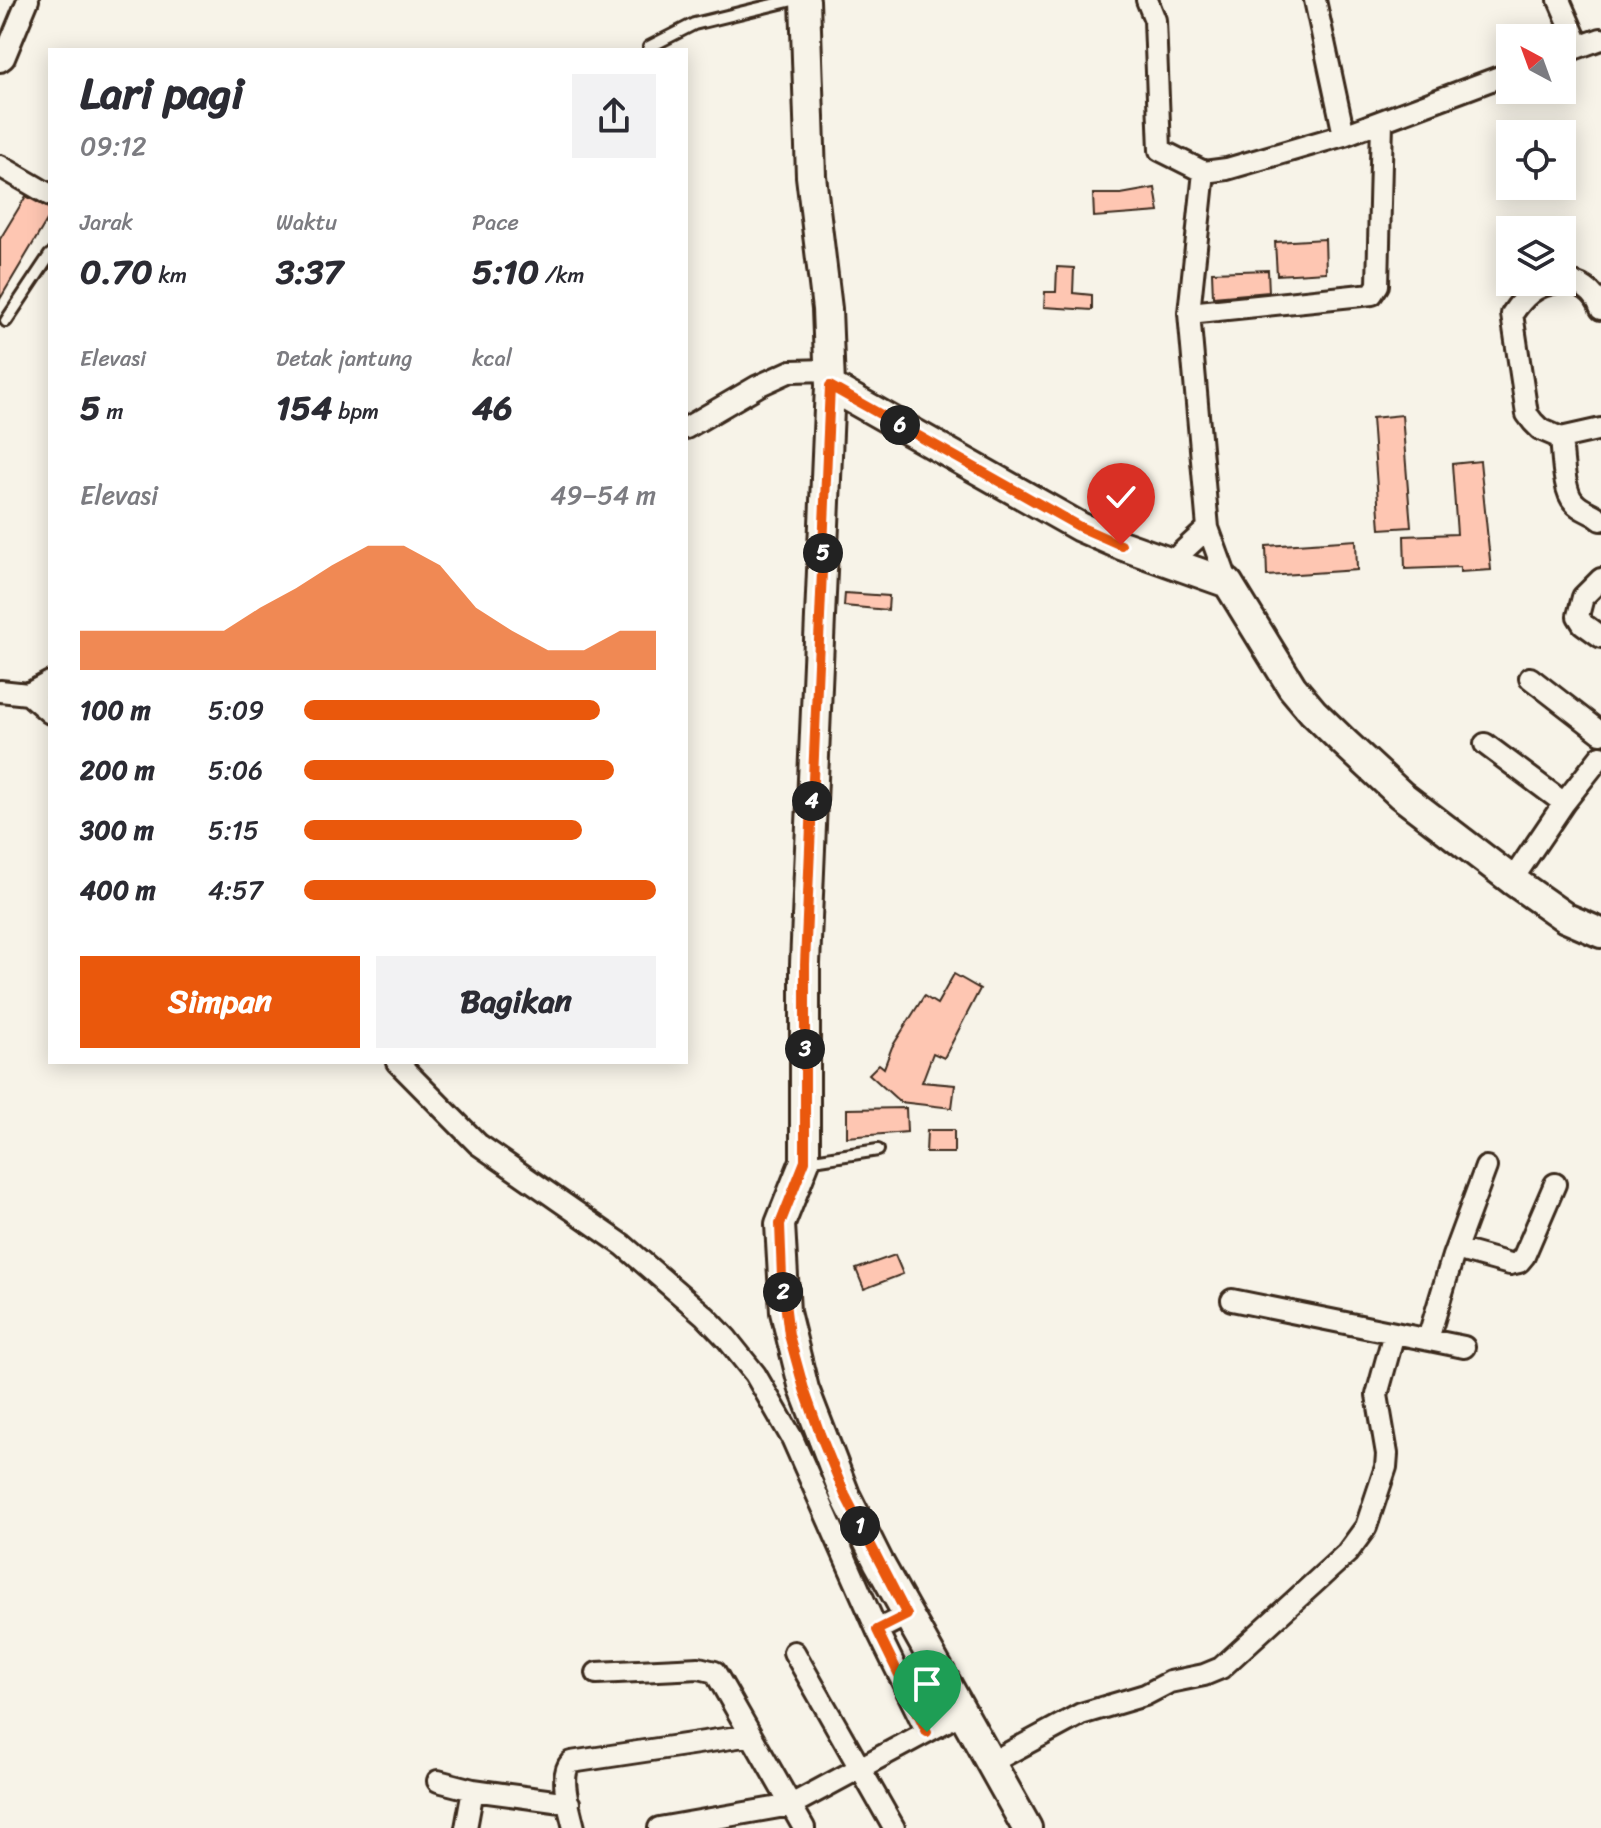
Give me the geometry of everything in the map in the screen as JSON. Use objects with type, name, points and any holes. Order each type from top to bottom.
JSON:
[{"type":"street","points":[[0,61],[28,0]]},
{"type":"street","points":[[805,0],[811,176],[827,309],[830,378],[805,964],[805,1161],[780,1224],[789,1335],[804,1389],[834,1471],[907,1615],[1027,1828]]},
{"type":"street","points":[[1147,0],[1155,20],[1160,150],[1204,172],[1227,169],[1344,135],[1496,78]]},
{"type":"street","points":[[1315,0],[1344,135]]},
{"type":"street","points":[[1559,0],[1564,24]]},
{"type":"street","points":[[1576,48],[1601,39]]},
{"type":"street","points":[[1189,313],[1372,294],[1378,285],[1382,122]]},
{"type":"street","points":[[0,166],[48,194]]},
{"type":"street","points":[[1204,172],[1189,313],[1208,528],[1228,583],[1292,687],[1313,712],[1401,795],[1566,918],[1601,933]]},
{"type":"street","points":[[1576,283],[1589,291],[1601,309]]},
{"type":"street","points":[[1526,296],[1512,314],[1527,414],[1540,429],[1561,438],[1601,429]]},
{"type":"street","points":[[688,427],[758,386],[791,371],[830,378],[1080,527],[1228,583]]},
{"type":"street","points":[[1561,438],[1568,495],[1580,508],[1601,520]]},
{"type":"street","points":[[1170,563],[1208,528]]},
{"type":"street","points":[[1601,579],[1583,597],[1578,616],[1583,624],[1601,637]]},
{"type":"street","points":[[1530,678],[1601,733]]},
{"type":"street","points":[[28,694],[48,683]]},
{"type":"street","points":[[0,691],[28,694],[48,711]]},
{"type":"street","points":[[1485,744],[1564,803]]},
{"type":"street","points":[[1512,880],[1564,803],[1601,756]]},
{"type":"street","points":[[399,1064],[478,1144],[623,1245],[705,1316],[755,1374],[792,1438],[877,1630],[927,1732]]},
{"type":"street","points":[[1428,1339],[1486,1167]]},
{"type":"street","points":[[1456,1249],[1510,1264],[1519,1262],[1555,1184]]},
{"type":"street","points":[[1232,1300],[1464,1347]]},
{"type":"street","points":[[992,1762],[1081,1714],[1145,1695],[1170,1682],[1221,1668],[1347,1553],[1366,1527],[1386,1467],[1387,1454],[1377,1395],[1381,1371],[1394,1333]]},
{"type":"street","points":[[877,1630],[907,1615]]},
{"type":"street","points":[[794,1652],[894,1828]]},
{"type":"street","points":[[597,1673],[709,1669],[715,1672],[804,1828]]},
{"type":"street","points":[[659,1828],[791,1805],[962,1713]]},
{"type":"street","points":[[574,1828],[565,1770],[571,1762],[751,1735]]},
{"type":"street","points":[[438,1781],[473,1790],[569,1803]]},
{"type":"street","points":[[466,1828],[473,1790]]},
{"type":"lane","points":[[649,47],[694,24],[793,0]]},
{"type":"lane","points":[[6,321],[48,258]]},
{"type":"lane","points":[[805,1161],[878,1150]]},
{"type":"building","points":[[1155,188],[1159,212],[1094,217],[1093,194],[1121,194]]},
{"type":"building","points":[[26,196],[48,208],[48,218],[0,299],[0,239]]},
{"type":"building","points":[[1325,239],[1326,272],[1277,275],[1275,242]]},
{"type":"building","points":[[1057,267],[1074,268],[1073,293],[1092,295],[1092,310],[1044,307],[1045,292],[1056,292]]},
{"type":"building","points":[[1268,270],[1269,292],[1213,297],[1212,272]]},
{"type":"building","points":[[1402,415],[1411,527],[1380,529],[1372,418]]},
{"type":"building","points":[[1480,461],[1491,570],[1460,572],[1460,567],[1405,569],[1404,536],[1457,534],[1452,464]]},
{"type":"building","points":[[1356,540],[1357,570],[1267,576],[1266,546]]},
{"type":"building","points":[[845,593],[889,596],[888,610],[844,606]]},
{"type":"building","points":[[954,974],[980,989],[944,1058],[933,1053],[922,1082],[955,1085],[952,1108],[900,1102],[869,1074],[879,1064],[884,1068],[892,1047],[924,996],[937,1004]]},
{"type":"building","points":[[906,1108],[907,1132],[847,1137],[847,1109]]},
{"type":"building","points":[[927,1130],[954,1130],[954,1153],[926,1153]]},
{"type":"building","points":[[895,1255],[903,1274],[864,1289],[856,1269]]},
{"type":"route","points":[[927,1732],[877,1630],[907,1615],[845,1495],[820,1434],[789,1335],[782,1278],[780,1224],[805,1161],[805,964],[830,386],[1080,527],[1121,545]]}]
